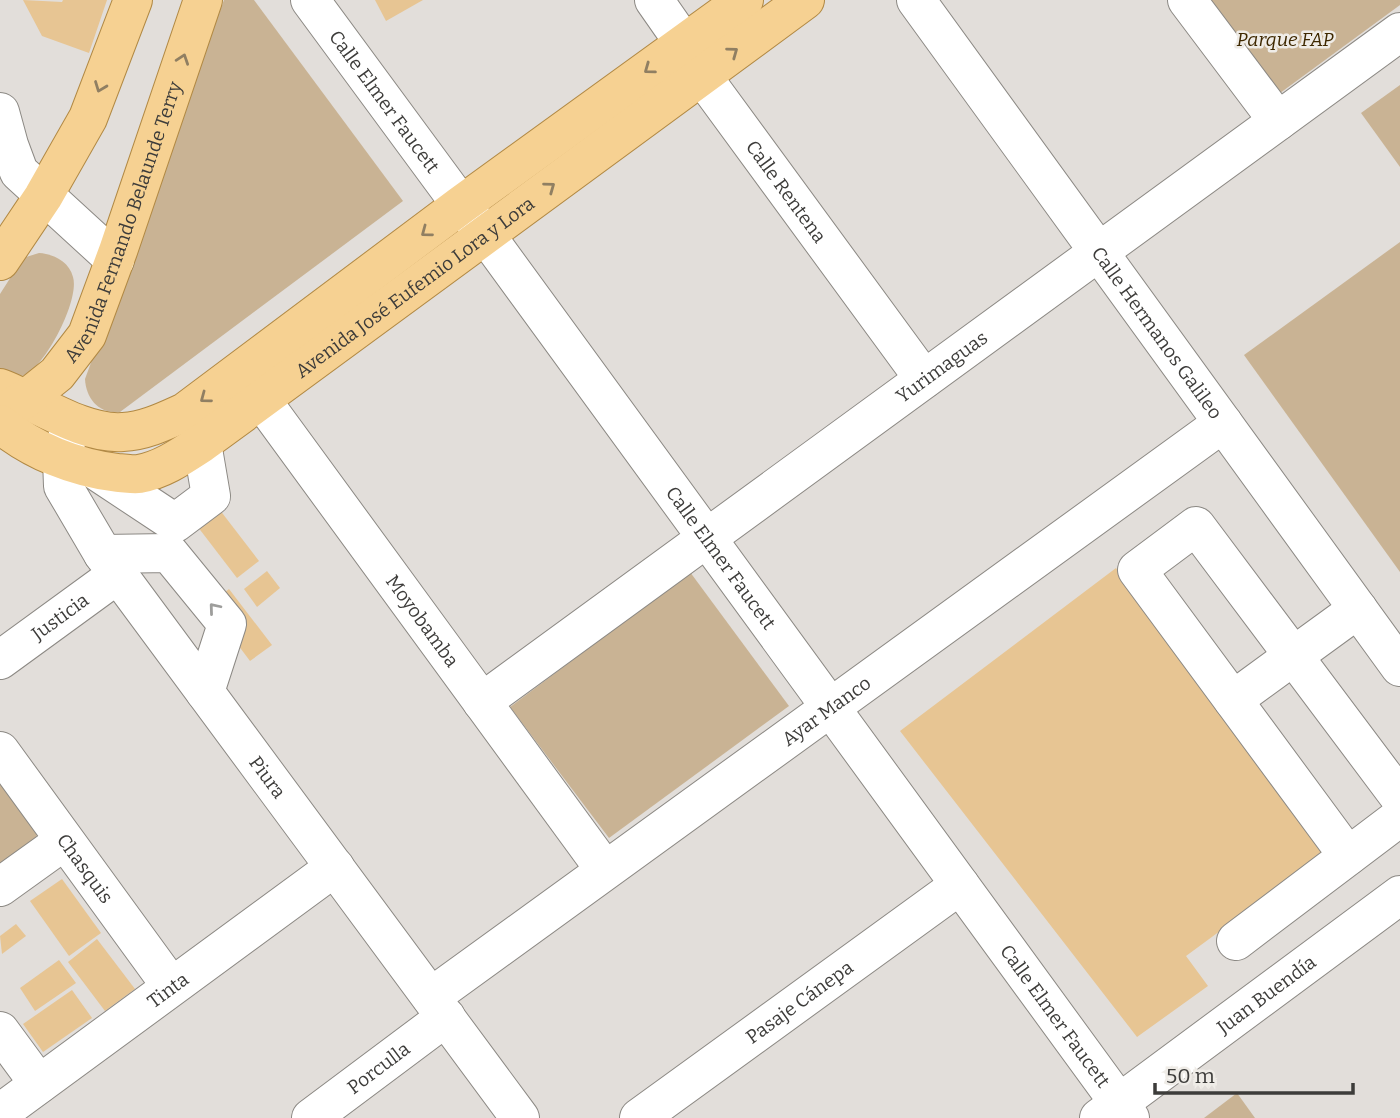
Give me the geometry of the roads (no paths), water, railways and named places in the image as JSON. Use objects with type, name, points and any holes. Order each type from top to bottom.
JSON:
[{"type":"main road","points":[[0,261],[43,197],[88,118],[133,0]]},
{"type":"main road","name":"Avenida Fernando Belaunde Terry","points":[[7,406],[57,373],[87,335],[203,0]]},
{"type":"main road","name":"Avenida José Eufemio Lora y Lora","points":[[744,0],[693,60],[485,234],[251,385],[152,426],[123,432],[97,431],[72,420],[7,406],[17,438],[78,465],[137,475],[169,464],[202,443],[251,385],[461,205],[693,60],[805,0]]},
{"type":"street","name":"Calle Rentena","points":[[654,0],[693,60],[924,379]]},
{"type":"street","name":"Calle Hermanos Galileo","points":[[916,0],[1223,423],[1378,621],[1400,667]]},
{"type":"street","points":[[1187,0],[1278,121]]},
{"type":"street","name":"Calle Elmer Faucett","points":[[316,5],[960,885],[1116,1113]]},
{"type":"street","name":"Yurimaguas","points":[[482,702],[1400,32]]},
{"type":"street","points":[[0,112],[19,172],[43,197],[115,260]]},
{"type":"street","name":"Moyobamba","points":[[251,385],[606,870]]},
{"type":"street","name":"Piura","points":[[72,420],[78,465],[63,486],[110,564],[520,1118]]},
{"type":"street","name":"Ayar Manco","points":[[438,1007],[606,870],[1223,423]]},
{"type":"street","points":[[110,564],[172,538],[211,496],[202,443]]},
{"type":"street","points":[[78,465],[172,538],[228,624],[205,692]]},
{"type":"street","points":[[1348,856],[1137,570],[1196,526],[1400,798]]},
{"type":"street","name":"Justicia","points":[[0,660],[110,564]]},
{"type":"street","points":[[1233,700],[1293,656],[1378,621]]},
{"type":"street","name":"Chasquis","points":[[0,751],[171,986]]},
{"type":"street","points":[[1236,941],[1400,817]]},
{"type":"street","points":[[0,887],[64,841]]},
{"type":"street","name":"Tinta","points":[[0,1114],[335,867]]},
{"type":"street","name":"Pasaje Cánepa","points":[[639,1118],[960,885]]},
{"type":"street","name":"Juan Buendía","points":[[1116,1113],[1400,895]]},
{"type":"street","name":"Porculla","points":[[311,1118],[438,1007]]},
{"type":"street","points":[[0,1031],[39,1084]]},
{"type":"park label","name":"Parque FAP","points":[[1285,39]]}]
